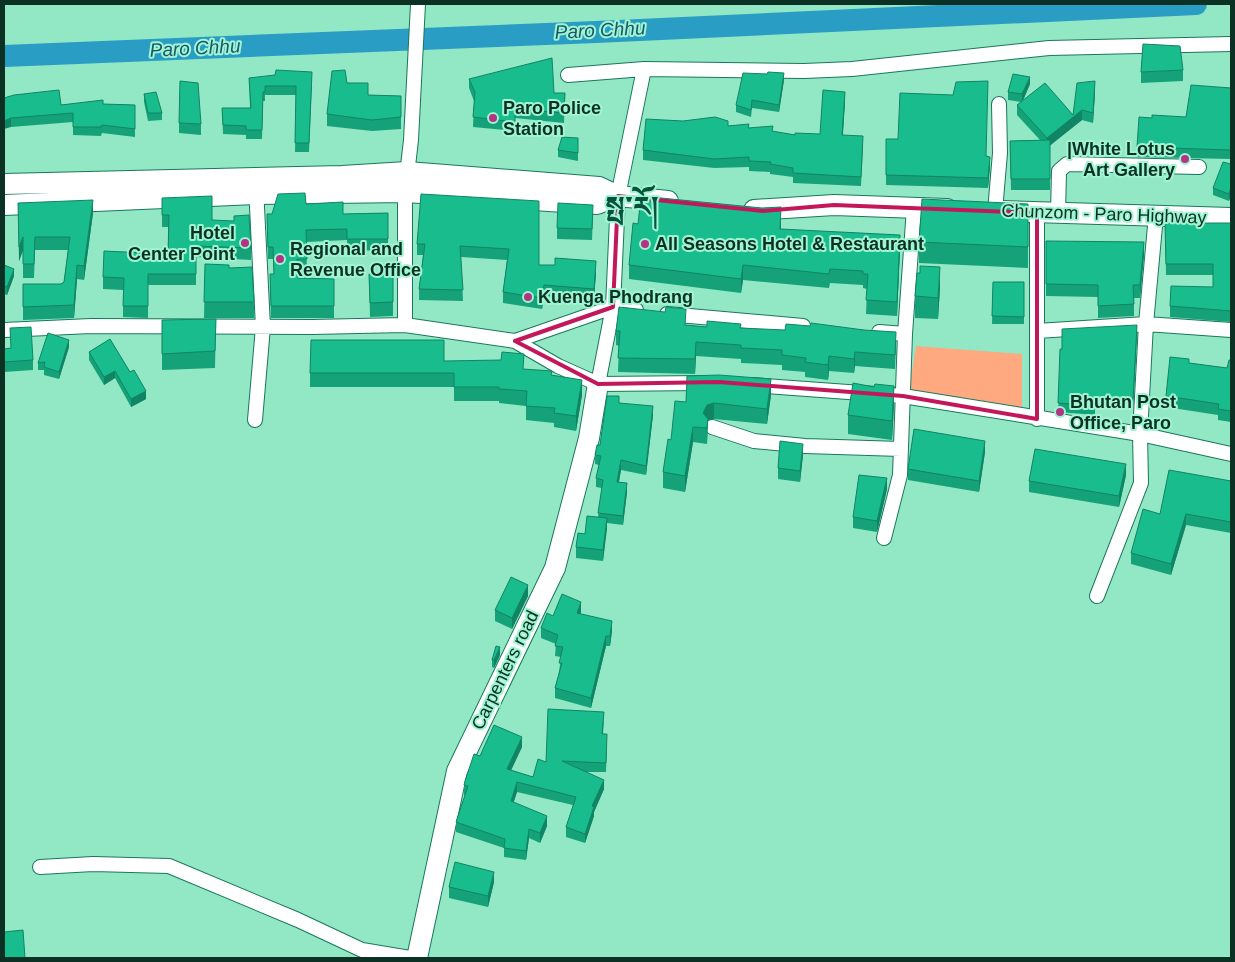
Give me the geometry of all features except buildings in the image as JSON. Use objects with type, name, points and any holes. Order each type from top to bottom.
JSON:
[{"type":"street","points":[[405,324],[405,192],[411,140],[418,4]]},
{"type":"street","points":[[568,75],[644,68],[852,70],[1049,48],[1231,44]]},
{"type":"street","points":[[598,384],[613,307],[618,196],[644,68]]},
{"type":"street","points":[[996,211],[1000,153],[999,104]]},
{"type":"street","points":[[1058,214],[1060,171],[1067,164],[1199,167]]},
{"type":"street","points":[[4,205],[256,186],[407,172],[600,187],[618,196],[686,203]]},
{"type":"street","points":[[4,184],[256,186],[405,192],[597,204],[618,196]]},
{"type":"street","points":[[255,420],[263,327],[256,186]]},
{"type":"street","name":"Chunzom - Paro Highway","points":[[734,208],[763,211],[834,205],[1058,214],[1231,218]]},
{"type":"street","points":[[884,538],[900,475],[905,334],[914,208]]},
{"type":"street","points":[[1036,419],[1037,213]]},
{"type":"street","points":[[1097,596],[1141,483],[1140,434],[1146,324],[1156,215]]},
{"type":"street","points":[[515,341],[613,307],[815,327]]},
{"type":"street","points":[[4,330],[91,326],[263,327],[405,324],[515,341],[558,366],[598,384],[719,382]]},
{"type":"street","points":[[1037,331],[1146,324],[1231,330]]},
{"type":"street","points":[[865,331],[905,334]]},
{"type":"street","name":"Carpenters road","points":[[417,958],[457,771],[554,568],[589,438],[598,384]]},
{"type":"street","points":[[738,384],[903,396],[1036,419],[1140,434],[1231,454]]},
{"type":"street","points":[[712,427],[754,441],[805,446],[901,449]]},
{"type":"street","points":[[40,866],[93,864],[169,866],[298,920],[362,950],[410,958]]},
{"type":"highlighted area","points":[[618,196],[763,211],[834,205],[1037,213],[1037,419],[903,396],[719,382],[598,384],[515,341],[613,307]]},
{"type":"shaded area","points":[[916,346],[1022,354],[1022,409],[909,391]]},
{"type":"waterway","name":"Paro Chhu","points":[[4,56],[596,32],[1196,4]]},
{"type":"place","name":"Paro Police Station","points":[[493,118]]},
{"type":"place","name":"|White Lotus Art Gallery","points":[[1185,159]]},
{"type":"place","name":"Hotel Center Point","points":[[245,243]]},
{"type":"place","name":"All Seasons Hotel & Restaurant","points":[[645,244]]},
{"type":"place","name":"Regional and Revenue Office","points":[[280,259]]},
{"type":"place","name":"Kuenga Phodrang","points":[[528,297]]},
{"type":"place","name":"Bhutan Post Office, Paro","points":[[1060,412]]},
{"type":"district","name":"སྤ་རོ།","points":[[632,206]]}]
